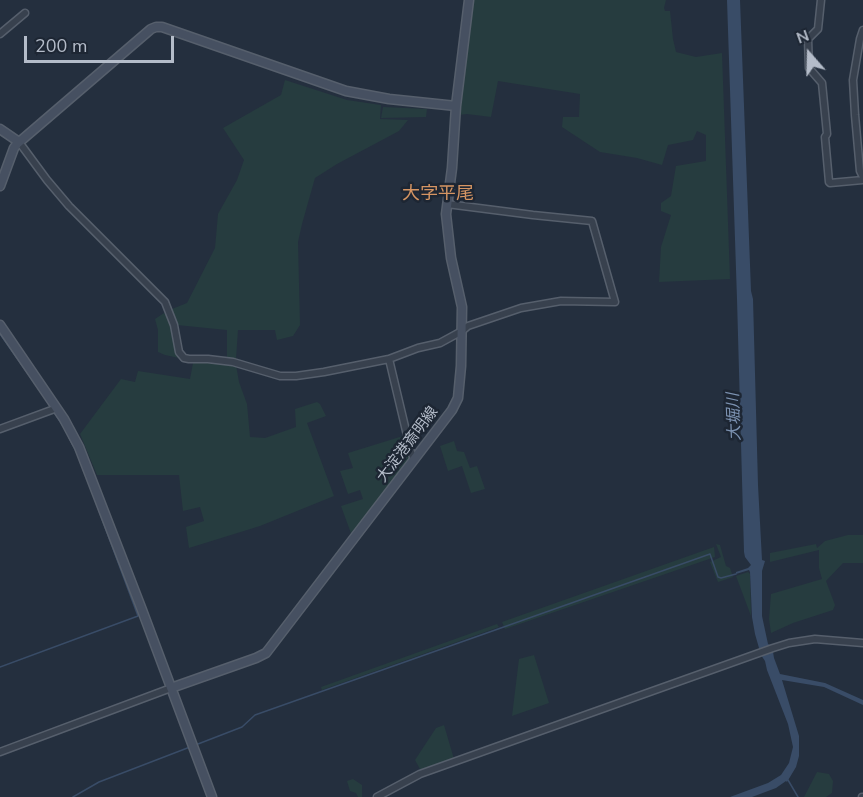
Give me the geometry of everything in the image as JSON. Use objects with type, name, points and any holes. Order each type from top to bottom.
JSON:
[{"type":"street","name":"大淀港斎明線","points":[[171,688],[263,655],[452,410],[458,398],[462,307],[451,258],[446,214],[469,0]]},
{"type":"street","points":[[821,0],[818,29],[808,39],[809,68],[822,83],[829,182],[831,183],[863,178],[860,171],[853,80],[863,30]]},
{"type":"street","points":[[0,34],[25,13]]},
{"type":"street","points":[[0,186],[14,148],[19,142],[152,28],[156,27],[162,27],[336,89],[382,98],[456,106]]},
{"type":"street","points":[[0,129],[19,142],[69,206],[165,302],[174,325],[178,348],[184,358],[233,362],[280,376],[324,372],[388,359],[440,343],[468,326],[521,308],[561,301],[615,302],[592,220],[447,204]]},
{"type":"street","points":[[0,325],[54,409],[71,430],[88,468],[212,797]]},
{"type":"street","points":[[388,359],[414,459]]},
{"type":"street","points":[[0,429],[54,409]]},
{"type":"street","points":[[377,797],[420,774],[773,648],[815,639],[863,643]]},
{"type":"street","points":[[0,752],[171,688]]},
{"type":"green space","points":[[472,0],[666,0],[664,8],[665,11],[670,11],[676,52],[696,57],[722,53],[730,279],[659,282],[661,247],[671,215],[661,211],[661,203],[671,196],[676,166],[706,161],[706,135],[697,131],[693,140],[668,145],[662,165],[600,152],[562,127],[563,117],[579,117],[580,94],[498,81],[491,117],[459,115]]},
{"type":"green space","points":[[285,80],[347,100],[381,105],[380,119],[408,120],[399,131],[315,178],[298,242],[300,325],[293,336],[277,340],[275,330],[238,330],[236,359],[227,358],[227,330],[177,325],[172,328],[179,358],[158,352],[158,330],[155,319],[164,313],[169,318],[173,315],[172,309],[187,303],[215,248],[218,214],[237,180],[244,160],[223,128],[281,95]]},
{"type":"green space","points":[[383,107],[427,109],[426,117],[381,118]]},
{"type":"green space","points":[[193,363],[236,365],[247,404],[250,437],[265,438],[296,427],[295,409],[317,402],[320,404],[326,416],[307,423],[334,496],[260,526],[189,548],[186,527],[204,521],[200,507],[183,511],[179,475],[97,475],[80,434],[121,379],[135,382],[138,371],[190,379]]},
{"type":"green space","points":[[403,436],[411,459],[352,536],[341,506],[363,499],[360,490],[348,494],[340,471],[353,468],[348,453]]},
{"type":"green space","points":[[454,441],[457,451],[464,452],[470,468],[477,466],[485,489],[471,493],[462,466],[448,471],[440,446]]},
{"type":"green space","points":[[848,535],[863,535],[863,563],[843,563],[826,581],[835,605],[833,610],[771,633],[769,619],[771,594],[822,579],[819,568],[819,550],[770,562],[770,553],[816,544],[817,548],[825,541]]},
{"type":"green space","points":[[716,544],[720,545],[726,566],[730,568],[733,577],[718,582],[710,562],[721,557]]},
{"type":"green space","points":[[714,547],[715,557],[505,629],[502,622]]},
{"type":"green space","points":[[748,572],[750,574],[751,616],[736,576]]},
{"type":"green space","points":[[497,624],[499,627],[322,690],[321,687]]},
{"type":"green space","points":[[534,655],[549,703],[512,716],[519,659]]},
{"type":"green space","points":[[444,725],[454,759],[421,771],[415,760],[436,728]]},
{"type":"green space","points":[[817,772],[829,774],[833,781],[832,793],[826,797],[804,797]]},
{"type":"green space","points":[[353,779],[362,785],[362,797],[350,791],[347,781]]},
{"type":"water","points":[[727,0],[740,0],[753,299],[758,485],[762,560],[765,561],[762,571],[762,616],[768,644],[772,646],[780,674],[825,683],[863,700],[863,705],[824,687],[782,680],[799,736],[799,756],[796,767],[787,782],[752,797],[730,797],[768,783],[781,775],[789,763],[793,747],[788,724],[755,634],[750,572],[749,570],[736,574],[751,565],[744,552]]},
{"type":"waterway","points":[[0,334],[52,408]]},
{"type":"waterway","points":[[54,412],[63,426]]},
{"type":"waterway","points":[[69,438],[78,455]]},
{"type":"waterway","points":[[0,667],[138,616],[86,476]]},
{"type":"waterway","points":[[198,744],[242,727],[255,715],[710,554],[718,577],[736,574]]},
{"type":"waterway","points":[[73,797],[99,782],[190,747]]},
{"type":"waterway","points":[[788,780],[798,797]]},
{"type":"district","name":"大字平尾","points":[[438,195]]},
{"type":"water label","name":"大堀川","points":[[735,417]]}]
